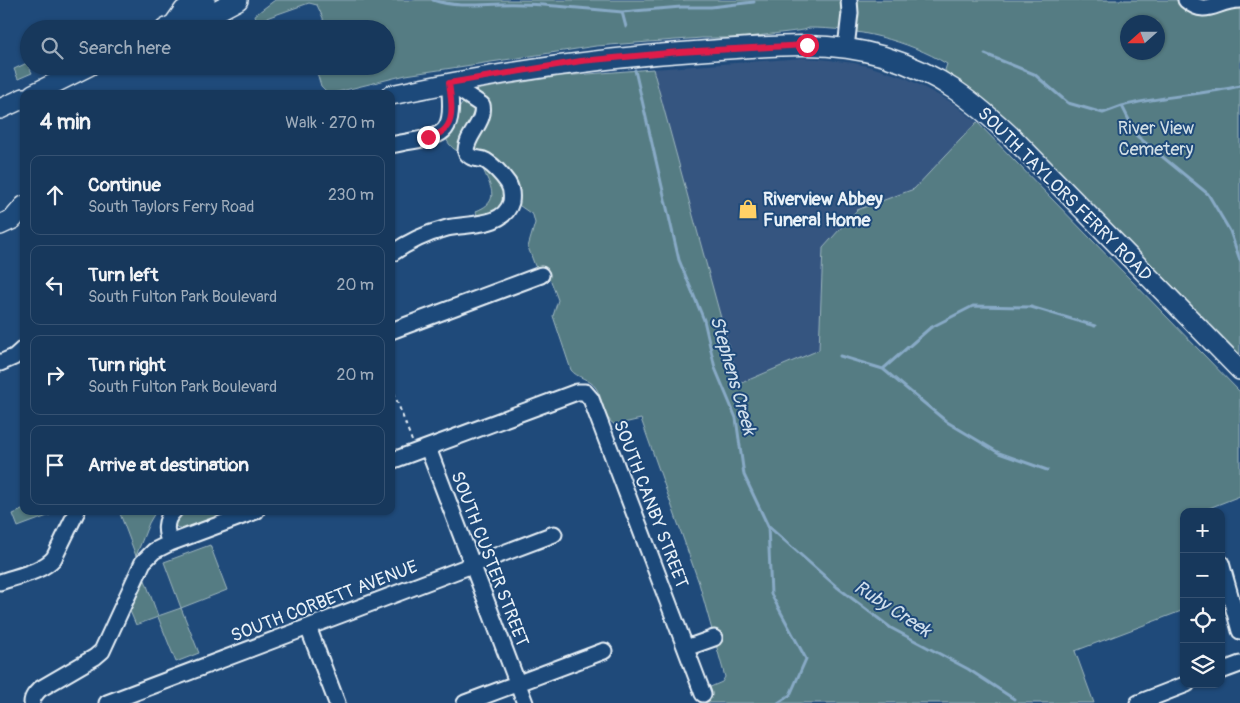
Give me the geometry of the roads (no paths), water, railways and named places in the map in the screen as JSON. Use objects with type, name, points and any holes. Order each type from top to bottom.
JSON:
[{"type":"main road","points":[[176,20],[184,10],[205,0]]},
{"type":"main road","points":[[201,20],[238,0]]},
{"type":"main road","name":"SOUTH TAYLORS FERRY ROAD","points":[[395,94],[449,83],[581,61],[679,52],[807,45],[846,48],[885,57],[922,71],[958,91],[984,111],[1016,141],[1240,370]]},
{"type":"main road","points":[[41,90],[71,75]]},
{"type":"main road","points":[[0,109],[20,100]]},
{"type":"main road","points":[[0,214],[20,206]]},
{"type":"main road","points":[[0,225],[13,219],[20,210]]},
{"type":"street","points":[[846,48],[849,0]]},
{"type":"street","points":[[1186,0],[1194,7],[1203,9],[1229,1],[1240,0]]},
{"type":"street","points":[[395,144],[435,136],[447,128],[452,114],[449,83]]},
{"type":"street","points":[[395,252],[438,231],[487,222],[506,211],[510,203],[511,196],[508,183],[488,163],[472,158],[466,152],[466,146],[482,114],[483,107],[481,103],[449,83]]},
{"type":"street","points":[[395,330],[542,275]]},
{"type":"street","points":[[0,363],[20,357]]},
{"type":"street","name":"SOUTH CANBY STREET","points":[[428,448],[577,392],[585,392],[591,399],[703,694]]},
{"type":"street","points":[[395,460],[428,448]]},
{"type":"street","name":"SOUTH CUSTER STREET","points":[[428,448],[525,703]]},
{"type":"street","points":[[0,582],[50,563],[75,515]]},
{"type":"street","points":[[170,543],[166,533],[166,526],[167,520],[171,515]]},
{"type":"street","points":[[32,703],[32,699],[40,689],[102,651],[143,562],[154,551],[170,543],[245,515]]},
{"type":"street","name":"SOUTH CORBETT AVENUE","points":[[107,703],[554,534]]},
{"type":"street","points":[[1225,577],[1240,631]]},
{"type":"street","points":[[308,627],[337,703]]},
{"type":"street","points":[[686,648],[714,638]]},
{"type":"street","points":[[465,703],[604,651]]},
{"type":"street","points":[[1225,670],[1240,664]]},
{"type":"street","points":[[1138,703],[1180,687]]},
{"type":"waterway","name":"Stephens Creek","points":[[433,0],[455,5],[510,4],[559,6],[622,12],[626,27]]},
{"type":"waterway","points":[[622,12],[681,7],[711,7],[754,2]]},
{"type":"waterway","points":[[985,54],[1034,74],[1068,103],[1103,113],[1122,106],[1137,136],[1208,194],[1230,231],[1240,260]]},
{"type":"waterway","name":"Stephens Creek","points":[[635,70],[679,260],[704,320],[715,368],[736,418],[744,475],[768,526],[771,594],[806,659],[790,695],[778,703]]},
{"type":"waterway","points":[[1122,106],[1240,86]]},
{"type":"waterway","points":[[840,356],[883,369],[930,328],[973,306],[1031,307],[1095,326]]},
{"type":"waterway","points":[[883,369],[947,422],[999,453],[1047,470]]},
{"type":"waterway","name":"Ruby Creek","points":[[768,526],[837,587],[891,628],[968,669],[1014,699]]},
{"type":"place","name":"Riverview Abbey Funeral Home","points":[[748,209]]},
{"type":"park label","name":"River View Cemetery","points":[[1156,138]]}]
